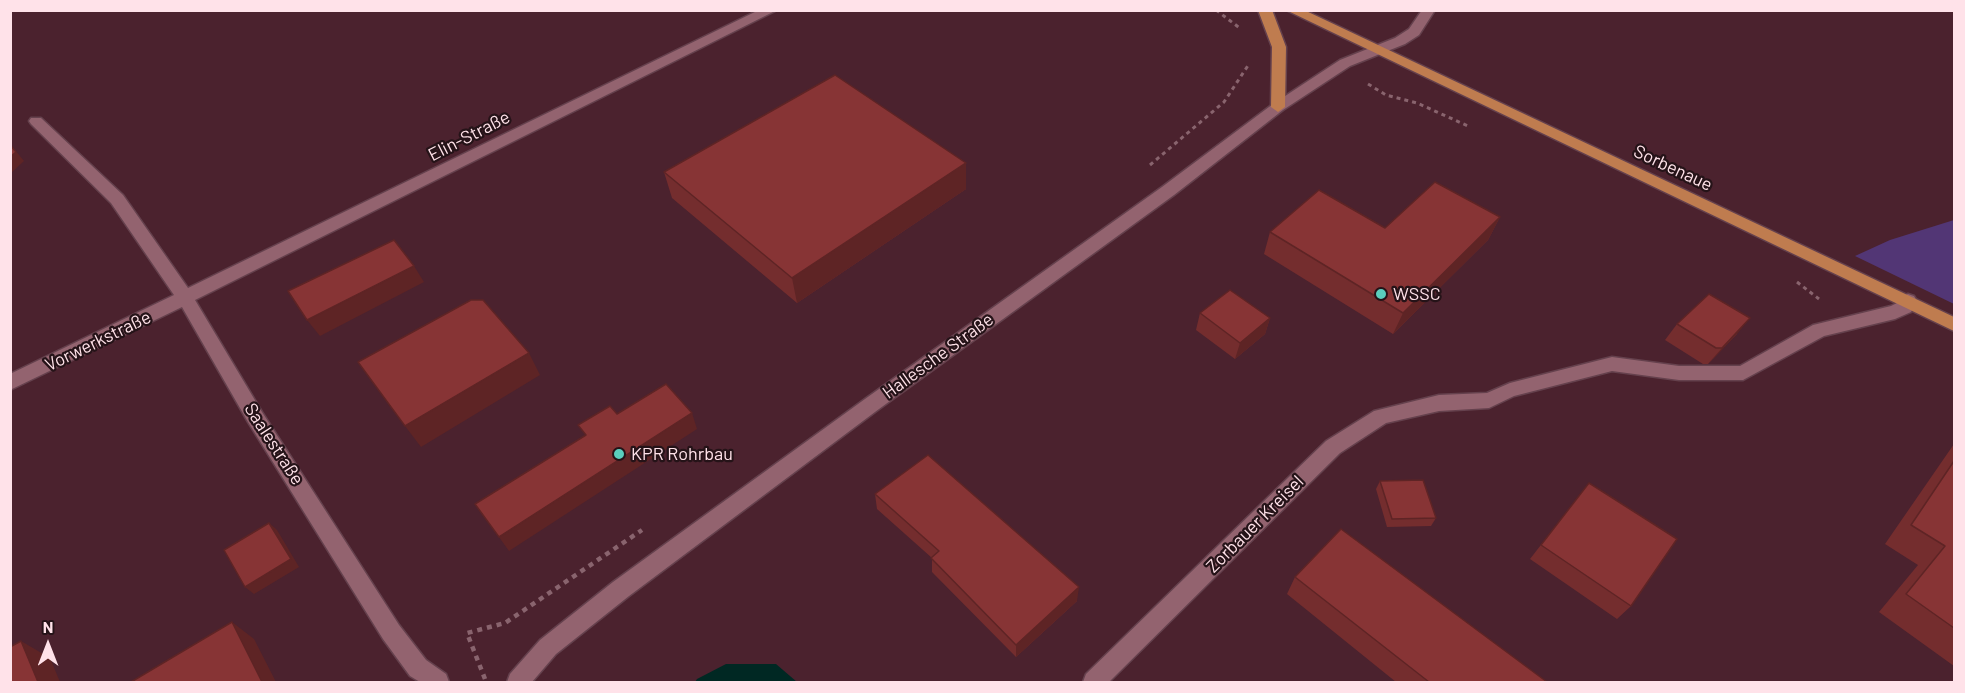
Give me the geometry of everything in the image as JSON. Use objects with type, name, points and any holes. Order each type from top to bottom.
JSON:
[{"type":"main road","points":[[1265,10],[1279,46],[1278,108]]},
{"type":"main road","name":"Sorbenaue","points":[[1292,10],[1374,51],[1954,324]]},
{"type":"street","name":"Elin-Straße","points":[[186,299],[771,10]]},
{"type":"street","name":"Hallesche Straße","points":[[518,682],[548,647],[585,616],[1168,191],[1278,108],[1341,66],[1400,41],[1414,32],[1429,10]]},
{"type":"street","name":"Saalestraße","points":[[36,121],[117,199],[186,299],[255,417],[391,632],[418,668],[438,682]]},
{"type":"street","name":"Vorwerkstraße","points":[[10,383],[186,299]]},
{"type":"street","name":"Zorbauer Kreisel","points":[[1094,682],[1333,447],[1381,416],[1439,403],[1489,400],[1510,390],[1612,364],[1679,373],[1743,373],[1819,330],[1895,312],[1905,307],[1908,301]]},
{"type":"shaded area","points":[[1954,220],[1954,304],[1855,256],[1890,240]]},
{"type":"shaded area","points":[[726,664],[776,664],[797,682],[695,682]]},
{"type":"building","points":[[835,75],[966,163],[792,278],[664,172]]},
{"type":"building","points":[[10,145],[16,152],[10,157]]},
{"type":"building","name":"WSSC","points":[[1435,182],[1500,217],[1403,313],[1270,232],[1319,190],[1385,228]]},
{"type":"building","points":[[394,240],[414,266],[307,320],[288,291]]},
{"type":"building","points":[[1230,290],[1270,318],[1240,343],[1200,313]]},
{"type":"building","points":[[1709,294],[1750,318],[1722,348],[1716,348],[1677,324]]},
{"type":"building","points":[[471,300],[483,300],[529,353],[405,426],[358,362]]},
{"type":"building","points":[[666,384],[692,413],[499,537],[475,504],[586,435],[578,425],[610,406],[617,414]]},
{"type":"building","points":[[928,455],[1079,587],[1016,645],[931,558],[939,551],[875,494]]},
{"type":"building","points":[[1954,461],[1954,628],[1906,594],[1945,546],[1911,525]]},
{"type":"building","points":[[1423,480],[1436,518],[1392,519],[1380,481]]},
{"type":"building","points":[[1589,483],[1677,539],[1631,606],[1541,545]]},
{"type":"building","points":[[269,523],[291,559],[245,587],[224,550]]},
{"type":"building","points":[[1341,529],[1547,682],[1429,682],[1295,577]]},
{"type":"building","points":[[232,622],[262,682],[131,682]]},
{"type":"building","points":[[21,641],[38,682],[10,682],[10,647]]},
{"type":"place","name":"WSSC","points":[[1381,294]]},
{"type":"place","name":"KPR Rohrbau","points":[[619,454]]}]
